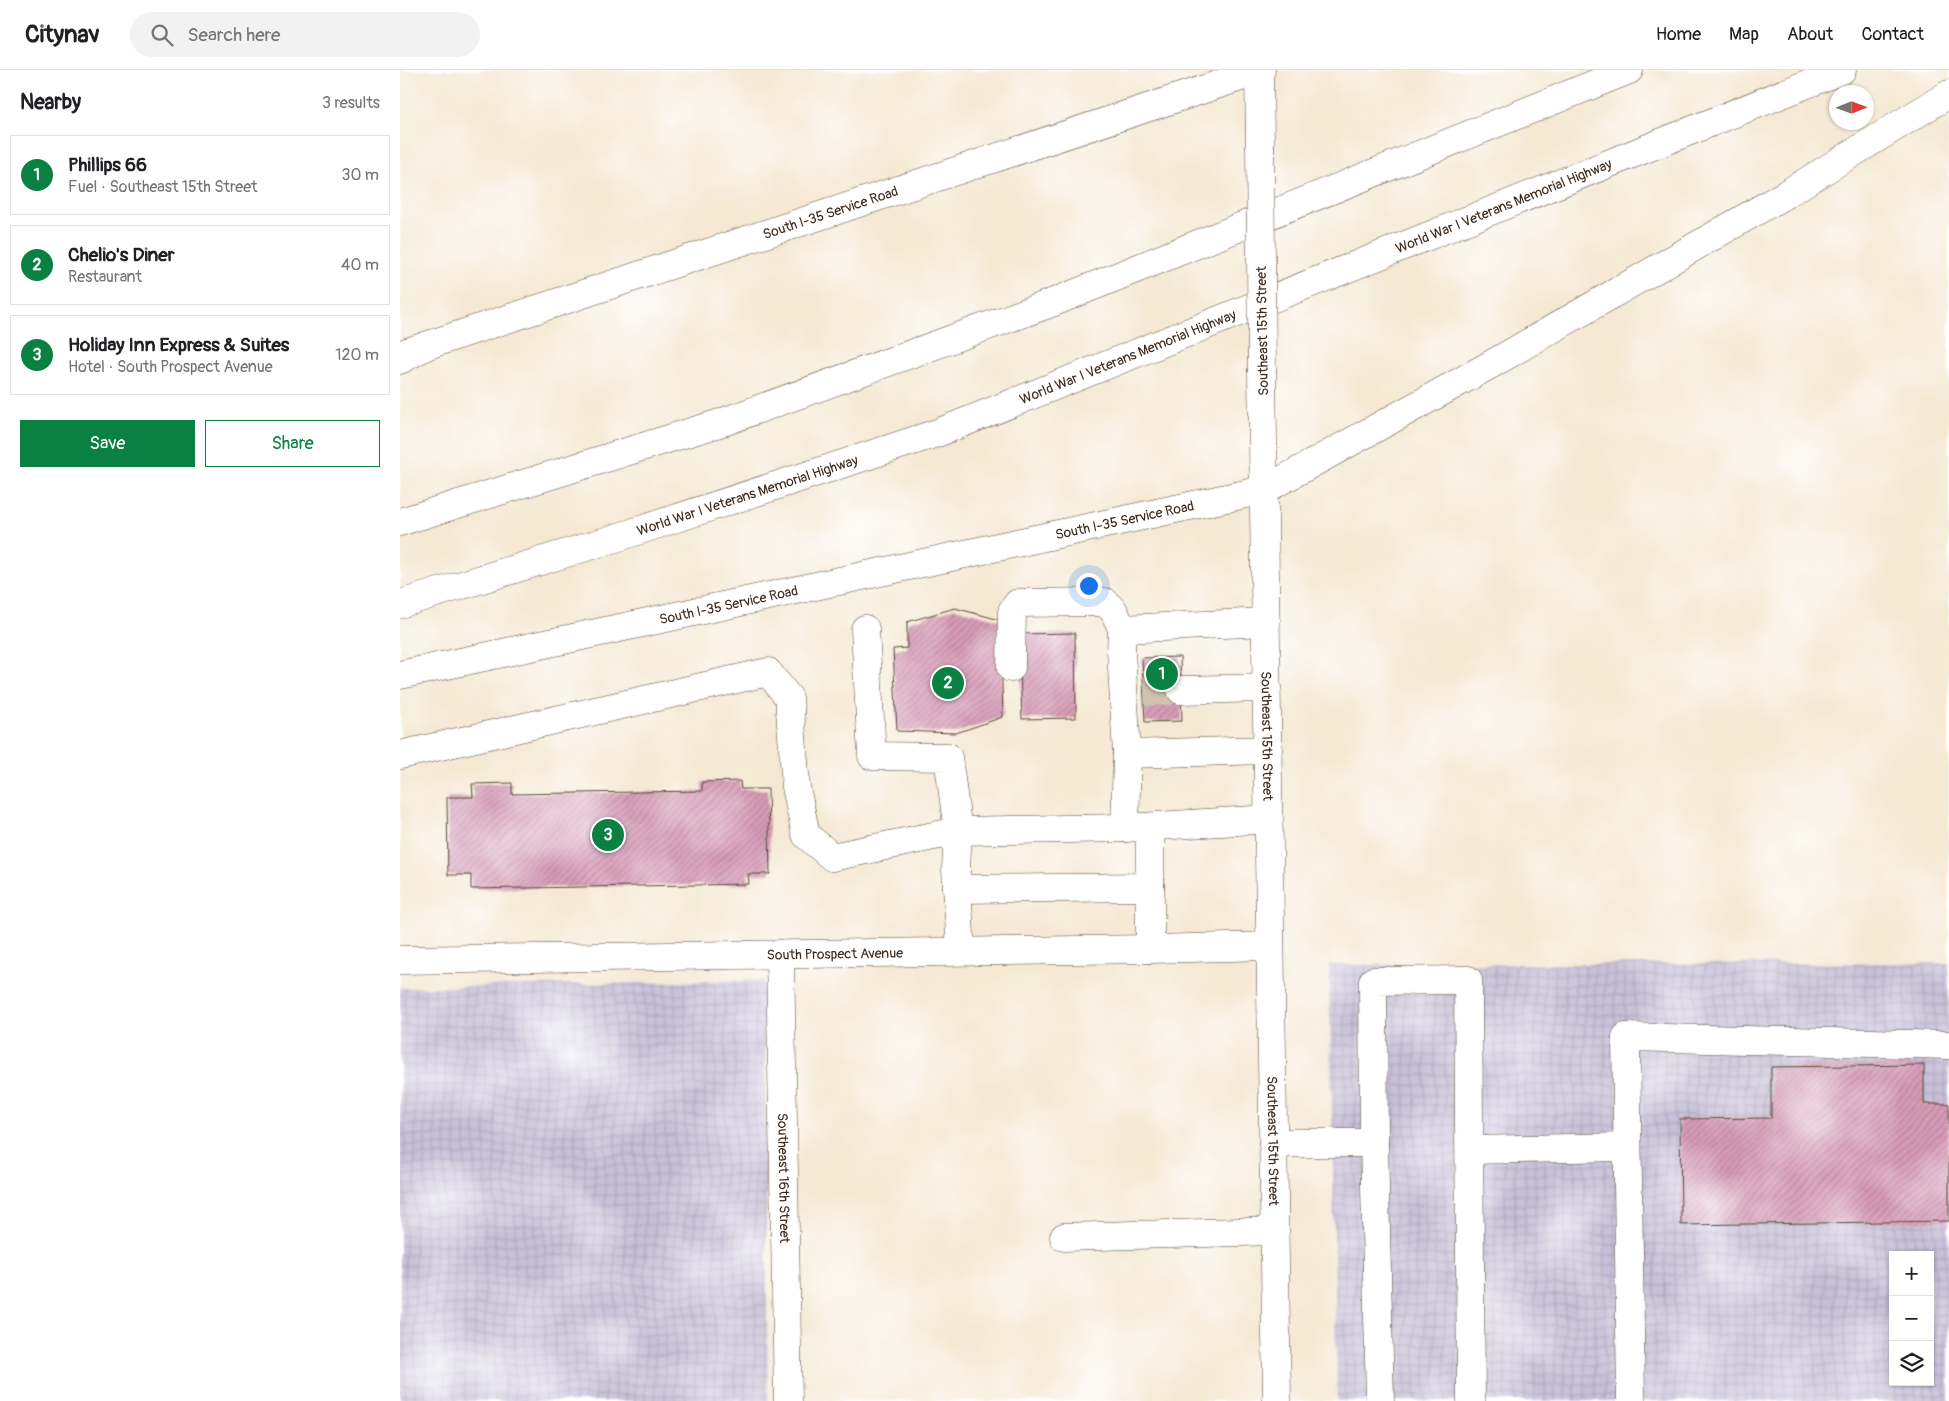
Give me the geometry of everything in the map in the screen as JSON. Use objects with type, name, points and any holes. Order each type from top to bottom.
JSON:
[{"type":"main road","name":"Southeast 15th Street","points":[[1260,70],[1262,372],[1277,1401]]},
{"type":"main road","name":"South I-35 Service Road","points":[[400,354],[1260,70]]},
{"type":"main road","points":[[400,522],[723,422],[1054,302],[1629,70]]},
{"type":"main road","name":"World War I Veterans Memorial Highway","points":[[400,604],[619,537],[940,432],[1842,70]]},
{"type":"main road","name":"South I-35 Service Road","points":[[400,676],[1264,490],[1490,365],[1786,194],[1949,94]]},
{"type":"main road","points":[[400,360],[426,346]]},
{"type":"main road","points":[[1010,668],[1012,611],[1018,603],[1105,602],[1114,611],[1122,630],[1121,651],[1134,692],[1126,754],[1137,827],[1150,887],[1150,949]]},
{"type":"main road","points":[[1122,630],[1266,622]]},
{"type":"main road","points":[[865,629],[872,756],[948,757],[958,831],[957,889],[961,951]]},
{"type":"main road","points":[[400,755],[768,672],[789,698],[796,787],[806,835],[832,857],[958,831],[1137,827],[1269,819]]},
{"type":"main road","points":[[1181,690],[1267,688]]},
{"type":"main road","points":[[1126,754],[1268,750]]},
{"type":"main road","points":[[957,889],[1150,887]]},
{"type":"main road","name":"South Prospect Avenue","points":[[400,960],[1270,946]]},
{"type":"main road","name":"Southeast 16th Street","points":[[780,954],[788,1401]]},
{"type":"main road","points":[[1380,1401],[1374,1143],[1373,981],[1468,980],[1471,1401]]},
{"type":"main road","points":[[1631,1401],[1626,1037],[1949,1045]]},
{"type":"main road","points":[[1273,1143],[1374,1143]]},
{"type":"main road","points":[[1470,1150],[1627,1147]]},
{"type":"main road","points":[[1064,1237],[1275,1230]]},
{"type":"shaded area","points":[[1949,963],[1949,1401],[1337,1401],[1329,965]]},
{"type":"shaded area","points":[[764,980],[768,1401],[400,1401],[400,988]]},
{"type":"building","points":[[955,608],[1000,620],[1003,717],[956,733],[897,731],[893,649],[907,648],[907,622]]},
{"type":"building","points":[[1075,633],[1076,718],[1022,719],[1019,634]]},
{"type":"building","points":[[1180,657],[1182,721],[1145,722],[1142,658]]},
{"type":"building","points":[[740,781],[741,789],[768,789],[770,874],[748,874],[749,884],[471,889],[471,875],[448,875],[447,797],[473,797],[472,784],[512,783],[512,794],[702,791],[702,782]]},
{"type":"building","points":[[1924,1065],[1924,1104],[1949,1104],[1949,1221],[1681,1225],[1680,1119],[1771,1118],[1771,1067]]},
{"type":"tunnel","points":[[1144,692],[1181,690]]},
{"type":"place","name":"Phillips 66","points":[[1162,674]]},
{"type":"place","name":"Chelio's Diner","points":[[948,683]]},
{"type":"place","name":"Holiday Inn Express & Suites","points":[[608,835]]}]
